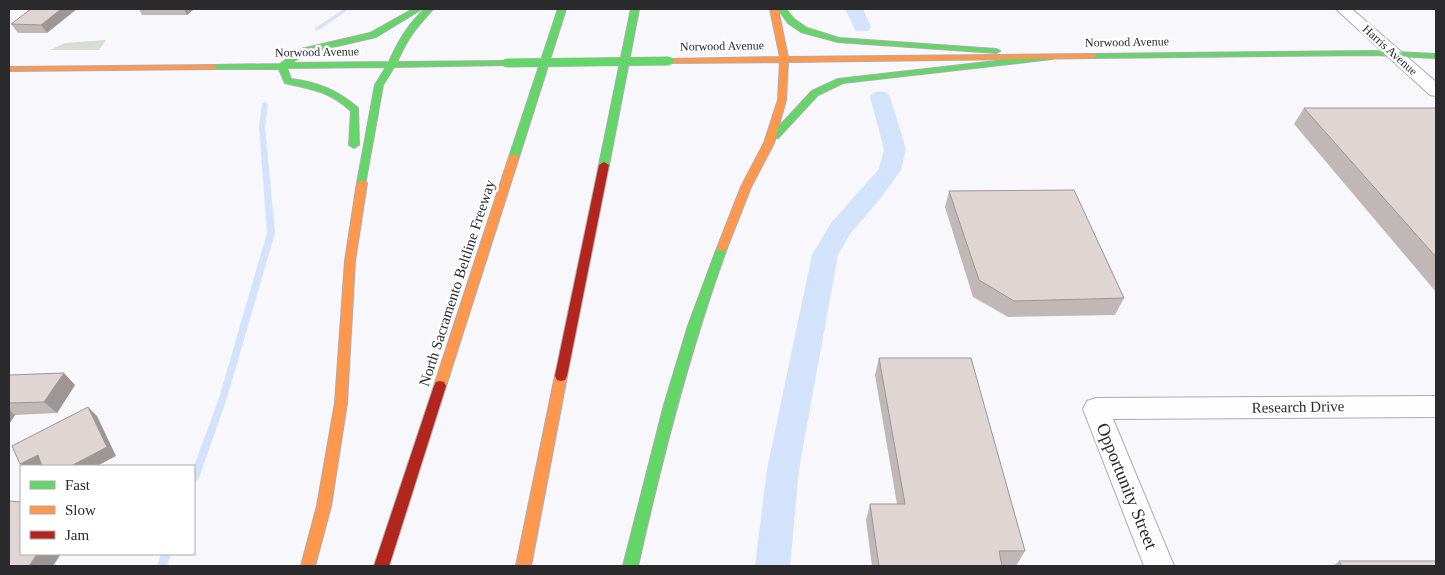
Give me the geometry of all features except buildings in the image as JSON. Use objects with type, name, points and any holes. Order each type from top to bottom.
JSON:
[{"type":"main road","points":[[308,566],[324,506],[342,403],[350,261],[355,110],[341,96],[324,85],[288,81],[282,66],[304,51],[373,35],[418,9]]},
{"type":"main road","points":[[350,261],[379,85],[392,64],[401,44],[417,20],[429,9]]},
{"type":"main road","name":"North Sacramento Beltline Freeway","points":[[382,566],[562,9]]},
{"type":"main road","points":[[523,566],[635,9]]},
{"type":"main road","points":[[630,566],[658,445],[704,295],[746,187],[769,143],[782,100],[784,59],[774,9]]},
{"type":"main road","points":[[782,9],[792,22],[802,28],[830,38],[1049,57]]},
{"type":"main road","name":"Norwood Avenue","points":[[9,69],[1374,53],[1436,56]]},
{"type":"main road","points":[[769,143],[815,93],[841,81],[1049,57]]},
{"type":"street","name":"Harris Avenue","points":[[1343,9],[1436,91]]},
{"type":"street","name":"Research Drive","points":[[1160,408],[1436,406]]},
{"type":"street","name":"Opportunity Street","points":[[1158,566],[1096,409],[1160,408]]},
{"type":"shaded area","points":[[106,40],[99,50],[50,50],[65,43]]},
{"type":"waterway","points":[[317,29],[347,9]]},
{"type":"waterway","points":[[854,9],[862,27]]},
{"type":"waterway","points":[[772,566],[783,469],[825,255],[840,229],[872,194],[890,170],[895,149],[880,97]]},
{"type":"waterway","points":[[195,475],[223,398],[271,233],[262,126],[265,104]]},
{"type":"waterway","points":[[162,566],[166,555]]},
{"type":"traffic: fast","points":[[354,145],[355,110],[340,97],[324,89],[288,81],[282,66],[304,51],[373,35],[418,9]]},
{"type":"traffic: fast","points":[[362,183],[379,85],[392,64],[401,43],[417,20],[429,9]]},
{"type":"traffic: fast","points":[[514,157],[562,9]]},
{"type":"traffic: fast","points":[[604,165],[635,9]]},
{"type":"traffic: fast","points":[[782,9],[791,21],[804,30],[838,40],[996,51]]},
{"type":"traffic: fast","points":[[1093,56],[1374,53],[1436,56]]},
{"type":"traffic: fast","points":[[775,136],[815,93],[841,81],[1049,57]]},
{"type":"traffic: fast","points":[[506,63],[669,61]]},
{"type":"traffic: fast","points":[[213,67],[506,63]]},
{"type":"traffic: fast","points":[[630,566],[670,405],[694,326],[722,248]]},
{"type":"traffic: slow","points":[[722,248],[746,187],[769,143],[782,100],[784,59],[774,9]]},
{"type":"traffic: slow","points":[[669,61],[1093,56]]},
{"type":"traffic: slow","points":[[9,69],[213,67]]},
{"type":"traffic: slow","points":[[440,386],[514,157]]},
{"type":"traffic: slow","points":[[308,566],[324,506],[341,403],[350,261],[362,183]]},
{"type":"traffic: slow","points":[[523,566],[561,376]]},
{"type":"traffic: jam","points":[[561,376],[604,165]]},
{"type":"traffic: jam","points":[[381,566],[440,386]]}]
